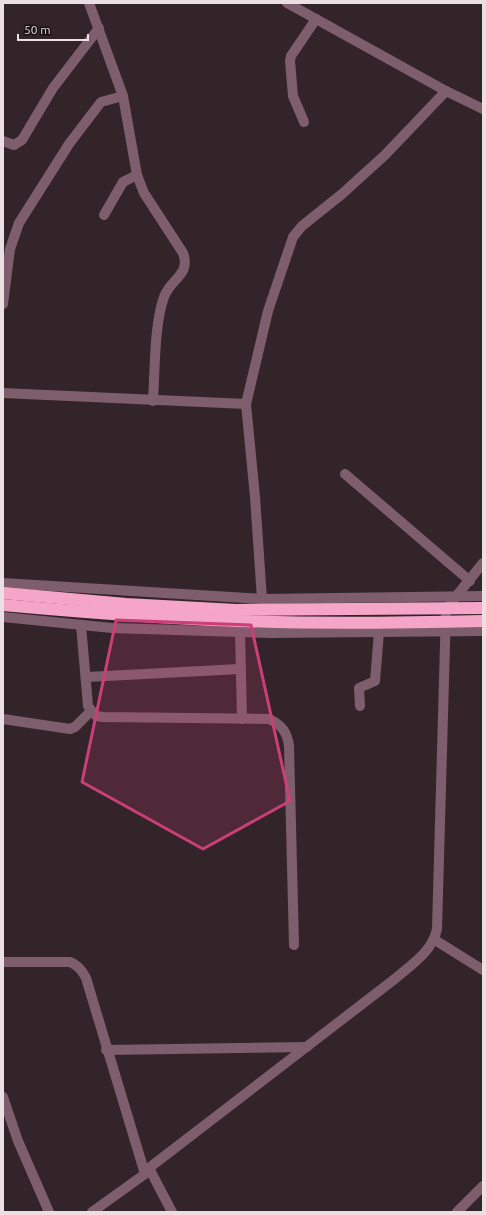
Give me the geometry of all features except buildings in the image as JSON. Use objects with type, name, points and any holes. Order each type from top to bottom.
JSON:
[{"type":"highway","points":[[3,593],[126,604],[236,610],[483,608]]},
{"type":"highway","points":[[3,605],[110,614],[235,621],[446,626],[483,621]]},
{"type":"street","points":[[89,3],[123,96],[137,175],[144,193],[183,253],[186,262],[185,269],[170,285],[164,297],[157,332],[153,401]]},
{"type":"street","points":[[291,4],[446,91],[483,109]]},
{"type":"street","points":[[304,122],[293,96],[290,61],[291,56],[316,19]]},
{"type":"street","points":[[3,141],[14,145],[22,140],[53,88],[99,28]]},
{"type":"street","points":[[262,599],[256,497],[246,404],[268,311],[293,237],[302,226],[342,194],[385,155],[446,91]]},
{"type":"street","points":[[3,304],[10,249],[19,223],[69,144],[101,102],[123,96]]},
{"type":"street","points":[[104,215],[123,182],[137,175]]},
{"type":"street","points":[[3,393],[60,394],[153,401],[246,404]]},
{"type":"street","points":[[345,474],[470,580]]},
{"type":"street","points":[[92,1212],[396,978],[429,949],[435,940],[437,929],[446,609],[483,563]]},
{"type":"street","points":[[3,583],[262,599],[483,596]]},
{"type":"street","points":[[3,617],[112,628],[240,632],[379,632],[446,626],[483,631]]},
{"type":"street","points":[[82,625],[88,706],[96,716],[269,719],[276,722],[287,735],[289,746],[294,946]]},
{"type":"street","points":[[240,632],[242,719]]},
{"type":"street","points":[[360,706],[360,688],[375,681],[379,632]]},
{"type":"street","points":[[86,677],[240,669]]},
{"type":"street","points":[[3,719],[70,729],[75,727],[91,711]]},
{"type":"street","points":[[435,940],[483,970]]},
{"type":"street","points":[[3,962],[70,962],[81,969],[86,978],[106,1050],[147,1171],[172,1212]]},
{"type":"street","points":[[106,1050],[307,1047]]},
{"type":"street","points":[[3,1097],[18,1140],[49,1212]]},
{"type":"street","points":[[457,1212],[483,1186]]},
{"type":"highlighted area","points":[[116,620],[251,625],[290,801],[203,849],[82,782]]}]
